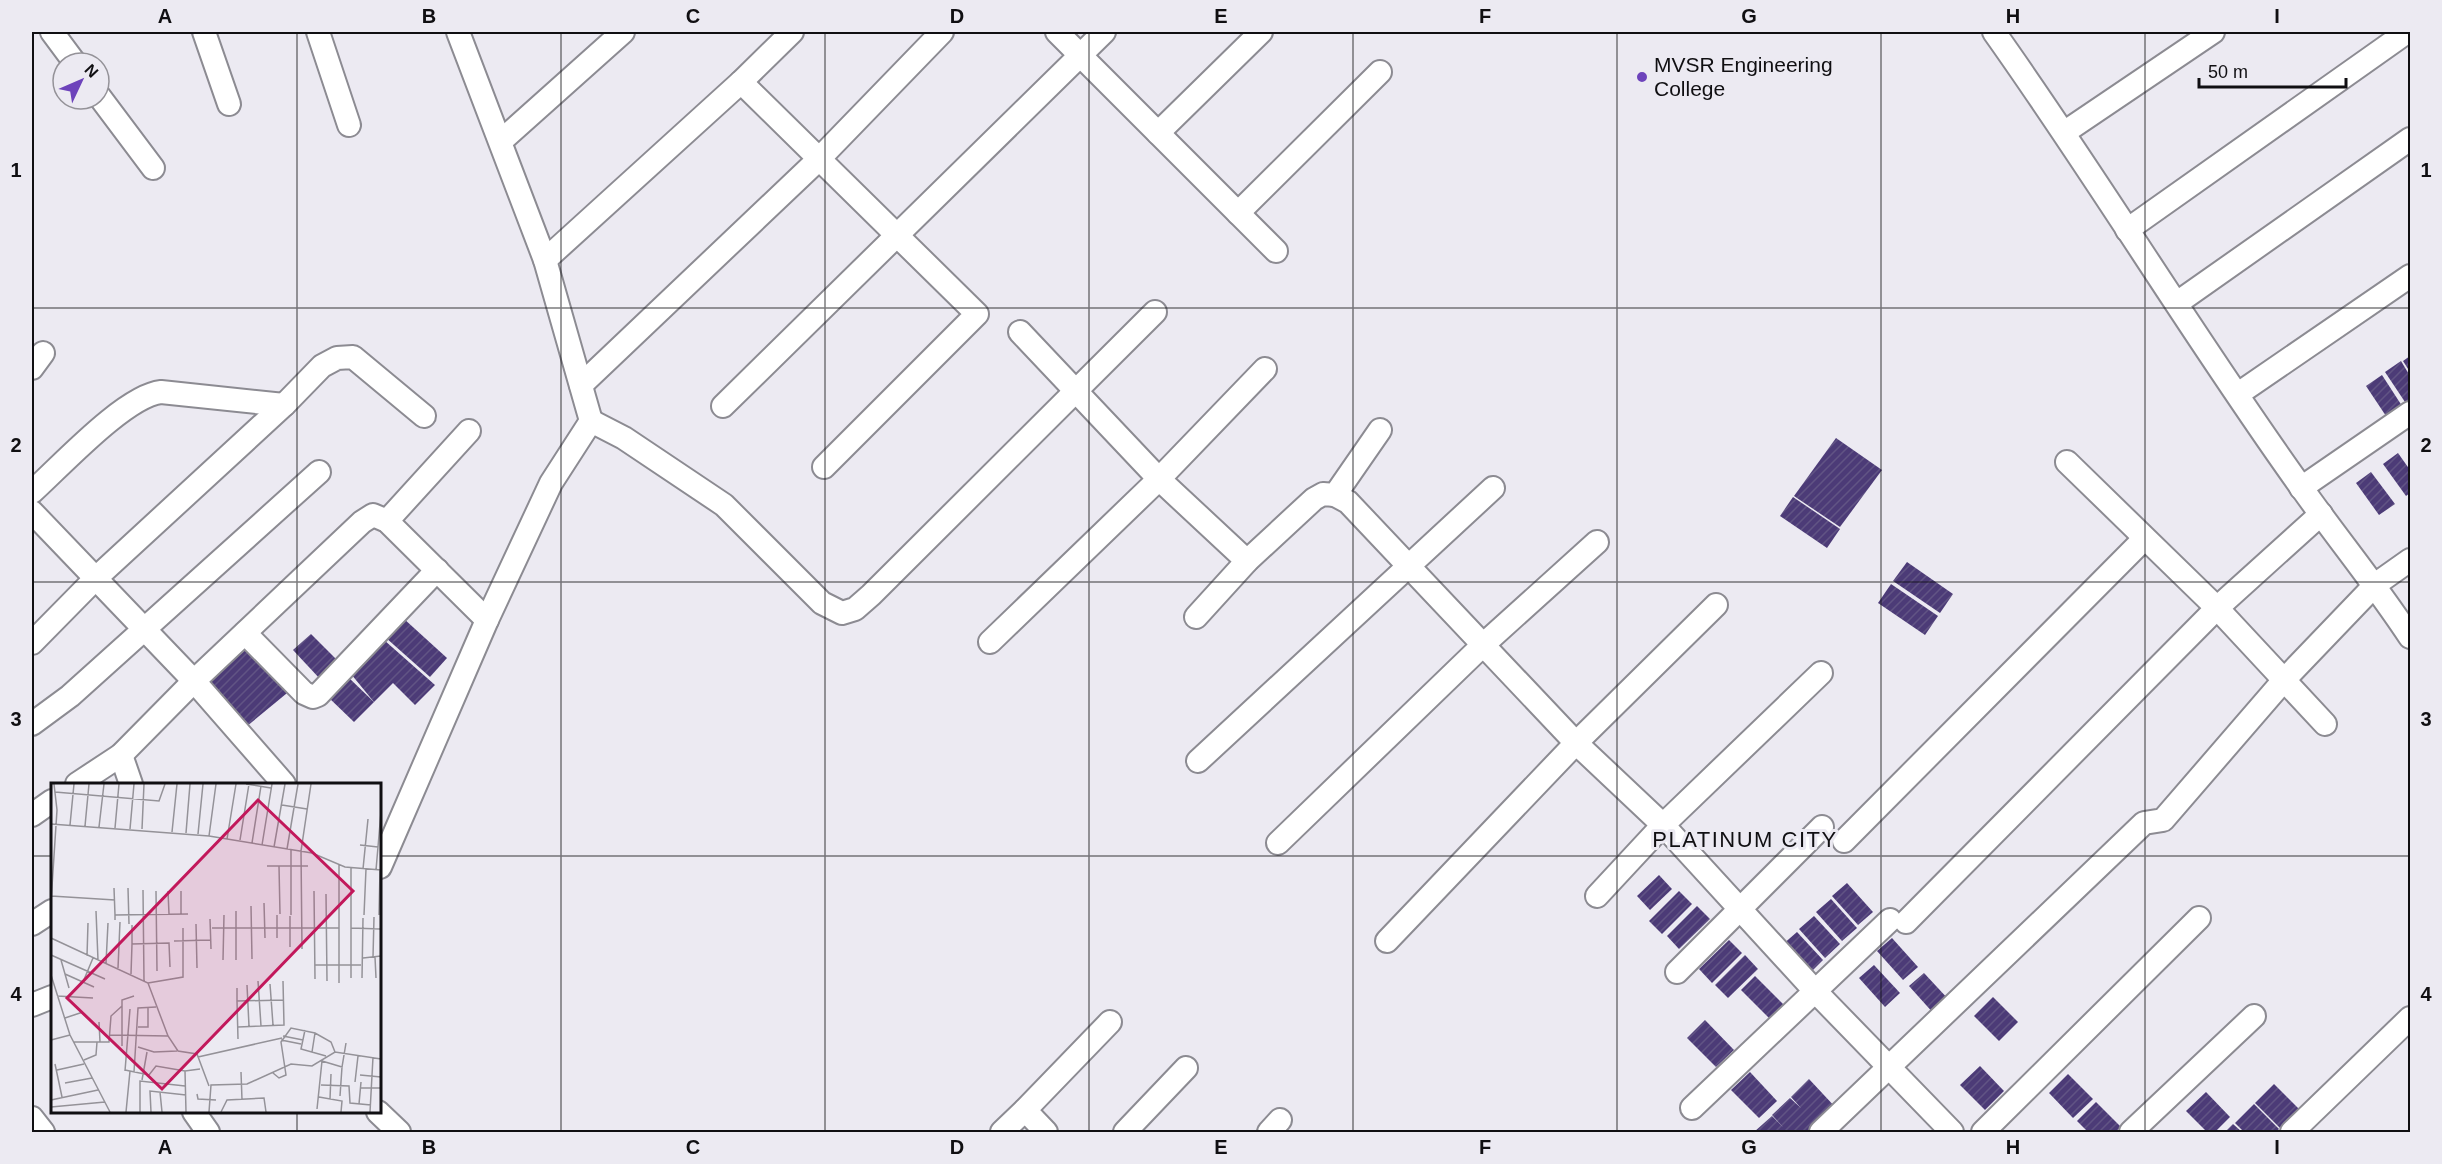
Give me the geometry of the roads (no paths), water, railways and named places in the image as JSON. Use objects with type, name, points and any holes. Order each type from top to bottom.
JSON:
[{"type":"street","points":[[52,32],[66,51]]},
{"type":"street","points":[[204,32],[229,104]]},
{"type":"street","points":[[318,32],[349,125]]},
{"type":"street","points":[[501,141],[623,32]]},
{"type":"street","points":[[544,260],[741,82],[792,32]]},
{"type":"street","points":[[581,385],[819,159],[942,32]]},
{"type":"street","points":[[1056,32],[1276,252]]},
{"type":"street","points":[[723,406],[1104,32]]},
{"type":"street","points":[[1158,133],[1261,32]]},
{"type":"street","points":[[2065,132],[2213,32]]},
{"type":"street","points":[[2127,230],[2407,32]]},
{"type":"street","points":[[463,34],[544,260],[591,421],[624,438],[724,505],[822,603],[842,613],[855,609],[871,595],[1155,312]]},
{"type":"street","points":[[2005,35],[2127,230],[2301,488],[2376,584],[2410,637]]},
{"type":"street","points":[[1238,213],[1380,72]]},
{"type":"street","points":[[741,82],[977,314],[824,467]]},
{"type":"street","points":[[110,111],[153,168]]},
{"type":"street","points":[[2177,303],[2410,139]]},
{"type":"street","points":[[2238,394],[2410,276]]},
{"type":"street","points":[[1020,332],[1159,479],[1247,561]]},
{"type":"street","points":[[32,643],[96,578],[284,405],[322,366],[337,358],[353,357],[424,416]]},
{"type":"street","points":[[990,642],[1159,479],[1265,369]]},
{"type":"street","points":[[32,492],[120,412],[149,393],[161,392],[284,405]]},
{"type":"street","points":[[2301,488],[2410,413]]},
{"type":"street","points":[[381,865],[487,620],[551,483],[591,421]]},
{"type":"street","points":[[1335,495],[1380,430]]},
{"type":"street","points":[[387,521],[469,431]]},
{"type":"street","points":[[2067,462],[2217,608],[2325,724]]},
{"type":"street","points":[[32,724],[70,696],[319,472]]},
{"type":"street","points":[[1198,760],[1493,488]]},
{"type":"street","points":[[1196,617],[1247,561],[1314,499],[1323,494],[1335,495],[1348,502],[1576,743],[1663,825],[1816,992],[1952,1132]]},
{"type":"street","points":[[32,512],[194,681],[283,783]]},
{"type":"street","points":[[1692,1108],[1816,992],[1898,921],[2217,608],[2321,514]]},
{"type":"street","points":[[79,783],[121,755],[194,681],[362,522],[373,515],[387,521],[487,620]]},
{"type":"street","points":[[1844,841],[2144,539]]},
{"type":"street","points":[[1278,843],[1484,644],[1597,542]]},
{"type":"street","points":[[1821,1132],[2144,823],[2163,820],[2284,680],[2376,584],[2410,560]]},
{"type":"street","points":[[245,633],[304,693],[313,697],[318,695],[436,570]]},
{"type":"street","points":[[1387,941],[1576,743],[1716,604]]},
{"type":"street","points":[[1597,896],[1663,825],[1821,673]]},
{"type":"street","points":[[121,755],[131,783]]},
{"type":"street","points":[[32,815],[51,802]]},
{"type":"street","points":[[1677,972],[1822,827]]},
{"type":"street","points":[[32,924],[51,912]]},
{"type":"street","points":[[1983,1132],[2199,918]]},
{"type":"street","points":[[32,1005],[51,997]]},
{"type":"street","points":[[2131,1132],[2254,1016]]},
{"type":"street","points":[[2292,1132],[2410,1018]]},
{"type":"street","points":[[1002,1132],[1110,1022]]},
{"type":"street","points":[[1125,1132],[1186,1068]]},
{"type":"street","points":[[1025,1110],[1046,1132]]},
{"type":"street","points":[[195,1113],[208,1132]]},
{"type":"street","points":[[379,1113],[399,1132]]},
{"type":"street","points":[[32,1118],[42,1132]]},
{"type":"place","name":"MVSR Engineering College","points":[[1642,77]]},
{"type":"district","name":"PLATINUM CITY","points":[[1745,839]]}]
